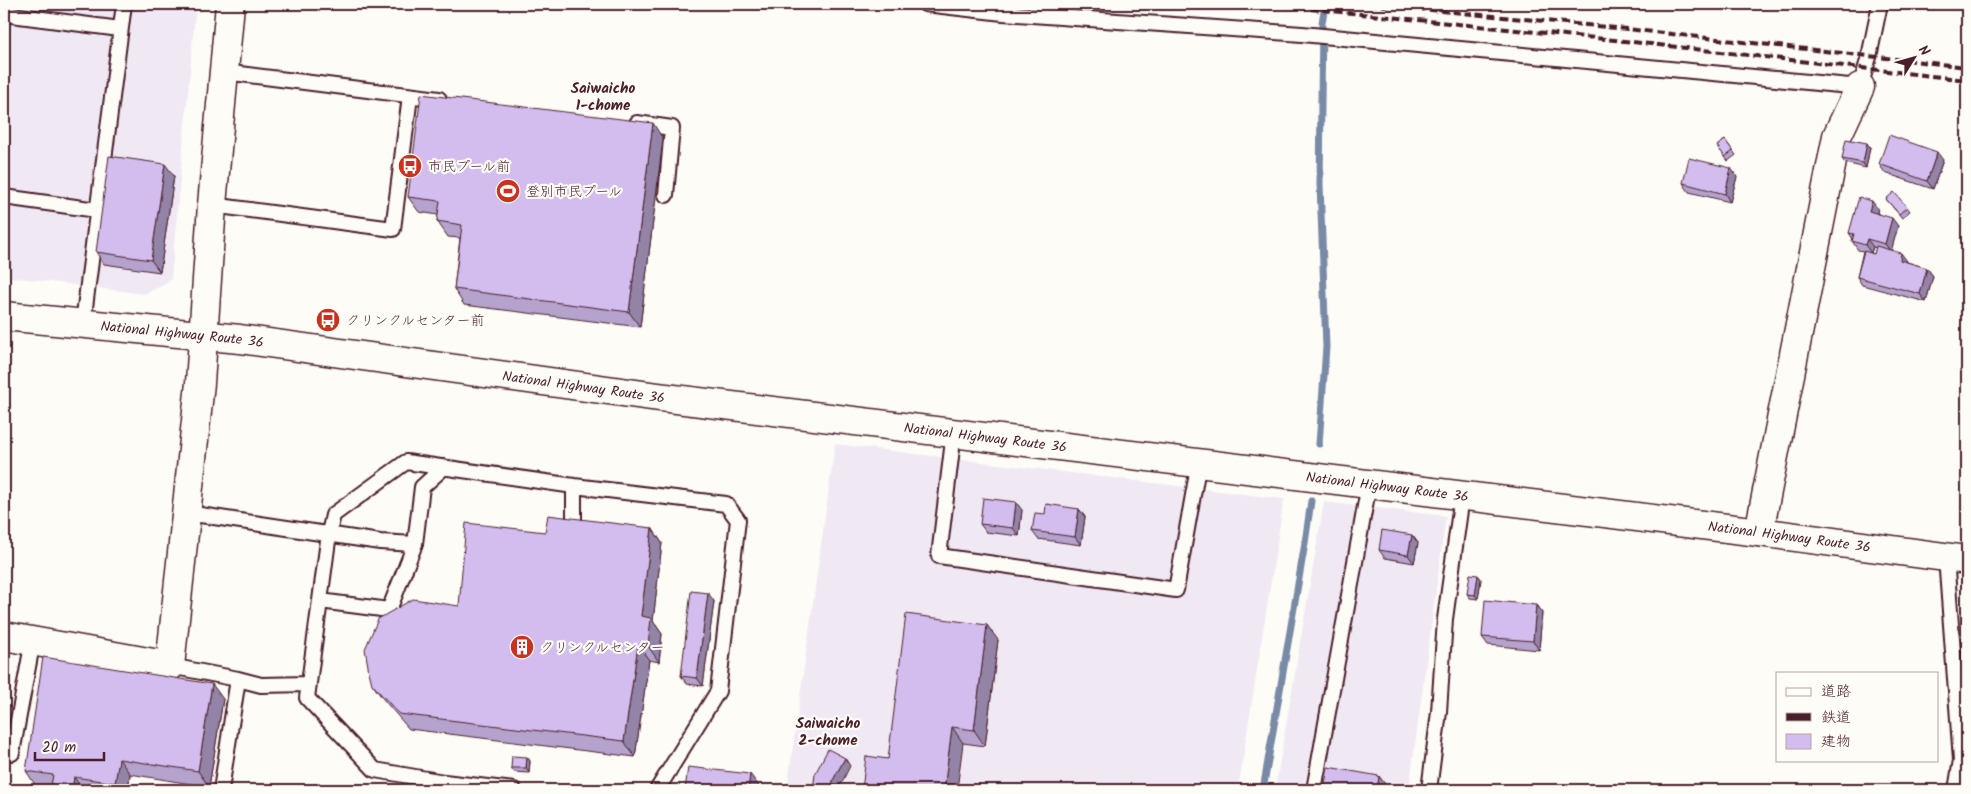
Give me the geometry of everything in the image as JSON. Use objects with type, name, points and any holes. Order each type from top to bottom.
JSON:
[{"type":"main road","points":[[4,636],[170,666],[200,383],[212,206],[230,4]]},
{"type":"main road","points":[[1759,532],[1837,136],[1860,87]]},
{"type":"main road","name":"National Highway Route 36","points":[[4,316],[203,336],[651,396],[1199,462],[1759,532],[1956,559]]},
{"type":"lane","points":[[83,323],[124,4]]},
{"type":"lane","points":[[925,4],[1003,13],[1302,34],[1860,87],[1869,57],[1880,4]]},
{"type":"lane","points":[[4,14],[120,29]]},
{"type":"lane","points":[[224,72],[449,100]]},
{"type":"lane","points":[[212,206],[393,229],[410,96]]},
{"type":"lane","points":[[624,122],[672,128],[666,195]]},
{"type":"lane","points":[[4,197],[97,210]]},
{"type":"lane","points":[[954,432],[939,556],[1176,590],[1199,462]]},
{"type":"lane","points":[[514,790],[444,782],[375,770],[306,698],[333,515],[406,462],[574,486],[726,504],[738,520],[718,691],[657,790]]},
{"type":"lane","points":[[320,601],[389,610],[415,544],[422,487],[444,467]]},
{"type":"lane","points":[[1314,790],[1369,484]]},
{"type":"lane","points":[[574,486],[574,525]]},
{"type":"lane","points":[[1428,790],[1438,712],[1445,619],[1462,496]]},
{"type":"lane","points":[[186,513],[380,542],[415,544]]},
{"type":"lane","points":[[1956,559],[1961,760],[1956,790]]},
{"type":"lane","points":[[12,753],[33,640]]},
{"type":"lane","points":[[170,666],[261,684],[308,684]]},
{"type":"lane","points":[[221,790],[238,678]]},
{"type":"shaded area","points":[[4,4],[196,4],[171,279],[162,286],[144,294],[4,276]]},
{"type":"shaded area","points":[[835,444],[1284,499],[1238,790],[787,790]]},
{"type":"shaded area","points":[[1324,502],[1446,516],[1409,790],[1275,790]]},
{"type":"building","points":[[421,94],[653,123],[629,312],[454,289],[462,225],[437,221],[440,201],[408,197]]},
{"type":"building","points":[[1889,135],[1937,152],[1927,181],[1879,164]]},
{"type":"building","points":[[1846,139],[1867,143],[1863,163],[1842,159]]},
{"type":"building","points":[[1725,140],[1733,151],[1725,157],[1717,146]]},
{"type":"building","points":[[109,156],[165,164],[151,260],[96,252]]},
{"type":"building","points":[[1689,158],[1731,168],[1725,194],[1683,183]]},
{"type":"building","points":[[1894,192],[1907,207],[1899,214],[1886,199]]},
{"type":"building","points":[[1859,197],[1872,201],[1869,211],[1892,218],[1885,244],[1867,239],[1865,245],[1852,241],[1854,234],[1849,233]]},
{"type":"building","points":[[1876,246],[1901,253],[1900,260],[1927,268],[1920,294],[1857,277],[1864,251],[1874,254]]},
{"type":"building","points":[[983,498],[1016,502],[1013,528],[980,524]]},
{"type":"building","points":[[1046,504],[1079,509],[1075,537],[1032,531],[1035,513],[1045,514]]},
{"type":"building","name":"クリンクルセンター","points":[[548,515],[652,528],[641,616],[651,618],[648,646],[638,645],[624,741],[399,714],[372,684],[369,672],[365,649],[378,619],[413,599],[459,606],[466,523],[545,532]]},
{"type":"building","points":[[1382,530],[1412,535],[1408,555],[1379,550]]},
{"type":"building","points":[[1470,574],[1478,575],[1475,595],[1467,594]]},
{"type":"building","points":[[691,591],[708,593],[697,678],[681,676]]},
{"type":"building","points":[[1485,600],[1536,605],[1533,641],[1482,637]]},
{"type":"building","points":[[906,614],[987,625],[974,730],[952,727],[944,790],[862,790],[866,756],[888,759]]},
{"type":"building","points":[[43,657],[212,684],[198,771],[119,759],[115,783],[74,777],[72,790],[50,790],[53,775],[26,771]]},
{"type":"building","points":[[828,749],[845,758],[833,780],[832,790],[813,790],[815,774]]},
{"type":"building","points":[[512,756],[527,757],[526,768],[511,768]]},
{"type":"building","points":[[688,767],[750,774],[748,790],[685,790]]},
{"type":"building","points":[[1328,767],[1379,776],[1377,790],[1324,790]]},
{"type":"waterway","points":[[1319,444],[1326,347],[1320,184],[1322,23],[1325,4]]},
{"type":"waterway","points":[[1263,790],[1311,501]]},
{"type":"railway","points":[[1263,4],[1624,41],[1967,80]]},
{"type":"railway","points":[[1369,4],[1627,29],[1967,67]]},
{"type":"place","name":"市民プール前","points":[[410,166]]},
{"type":"place","name":"登別市民プール","points":[[508,191]]},
{"type":"place","name":"クリンクルセンター前","points":[[328,320]]},
{"type":"place","name":"クリンクルセンター","points":[[522,647]]},
{"type":"district","name":"Saiwaicho 1-chome","points":[[603,96]]},
{"type":"district","name":"Saiwaicho 2-chome","points":[[828,732]]}]
